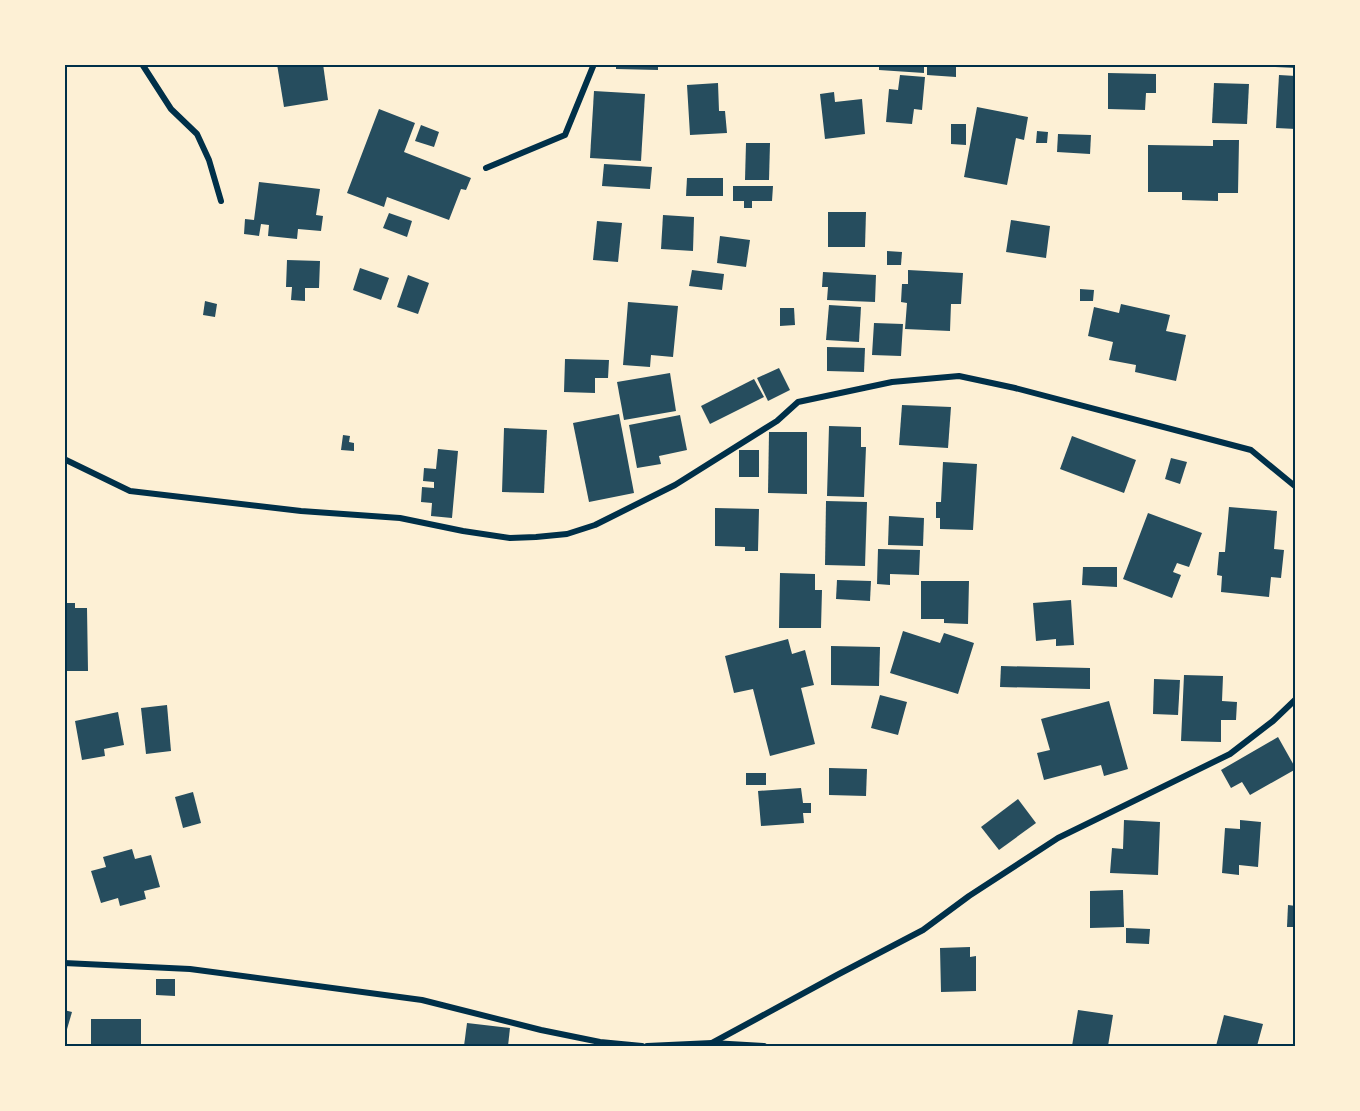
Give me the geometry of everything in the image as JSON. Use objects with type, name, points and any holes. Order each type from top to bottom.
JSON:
[{"type":"street","points":[[142,64],[171,109],[197,134],[209,160],[221,201]]},
{"type":"street","points":[[486,168],[565,135],[594,64]]},
{"type":"street","points":[[64,459],[130,491],[301,511],[400,518],[510,538],[536,537],[567,534],[595,525],[675,485],[777,422],[798,402],[892,382],[958,376],[1015,388],[1251,450],[1296,487]]},
{"type":"street","points":[[712,1043],[923,930],[969,896],[1058,838],[1230,754],[1273,721],[1296,699]]},
{"type":"street","points":[[64,963],[190,969],[422,1000],[541,1030],[600,1042],[645,1047],[712,1043],[764,1047]]},
{"type":"building","points":[[277,64],[323,64],[328,100],[284,107]]},
{"type":"building","points":[[616,64],[658,64],[658,70],[616,69]]},
{"type":"building","points":[[879,64],[924,64],[924,73],[879,70]]},
{"type":"building","points":[[927,64],[956,64],[956,77],[927,75]]},
{"type":"building","points":[[1257,64],[1296,64],[1296,68],[1257,66]]},
{"type":"building","points":[[1108,73],[1156,74],[1156,93],[1146,93],[1145,110],[1108,109]]},
{"type":"building","points":[[900,75],[925,77],[922,110],[914,109],[912,124],[886,122],[889,89],[898,90]]},
{"type":"building","points":[[1279,75],[1296,76],[1296,129],[1276,128]]},
{"type":"building","points":[[718,83],[719,111],[725,111],[727,133],[690,135],[687,85]]},
{"type":"building","points":[[1214,83],[1249,84],[1247,124],[1212,123]]},
{"type":"building","points":[[594,91],[645,94],[641,161],[590,158]]},
{"type":"building","points":[[834,92],[835,102],[862,99],[865,134],[825,139],[820,94]]},
{"type":"building","points":[[977,107],[1028,117],[1024,140],[1016,138],[1007,185],[964,177]]},
{"type":"building","points":[[379,109],[415,123],[404,152],[471,178],[466,190],[461,189],[449,220],[387,197],[384,207],[347,193]]},
{"type":"building","points":[[951,124],[966,124],[966,145],[951,144]]},
{"type":"building","points":[[421,125],[439,132],[434,147],[415,141]]},
{"type":"building","points":[[1037,131],[1048,132],[1047,143],[1036,143]]},
{"type":"building","points":[[1058,134],[1091,135],[1090,154],[1057,152]]},
{"type":"building","points":[[1213,140],[1239,140],[1238,193],[1218,193],[1218,201],[1182,200],[1182,192],[1148,192],[1148,145],[1213,146]]},
{"type":"building","points":[[746,143],[770,143],[769,180],[745,180]]},
{"type":"building","points":[[604,164],[652,167],[650,189],[602,186]]},
{"type":"building","points":[[687,178],[723,178],[723,196],[686,196]]},
{"type":"building","points":[[259,182],[320,189],[316,215],[323,216],[321,231],[298,229],[297,239],[268,236],[269,225],[261,224],[259,236],[244,234],[245,219],[254,220]]},
{"type":"building","points":[[733,186],[773,186],[772,201],[752,201],[752,208],[744,208],[744,201],[733,201]]},
{"type":"building","points":[[828,212],[866,212],[865,247],[828,247]]},
{"type":"building","points":[[389,213],[412,221],[407,237],[383,228]]},
{"type":"building","points":[[663,215],[694,217],[693,251],[661,249]]},
{"type":"building","points":[[1011,220],[1050,226],[1046,258],[1006,252]]},
{"type":"building","points":[[597,221],[622,223],[618,262],[593,260]]},
{"type":"building","points":[[720,236],[750,240],[746,267],[717,263]]},
{"type":"building","points":[[887,251],[902,252],[901,265],[887,265]]},
{"type":"building","points":[[287,260],[320,261],[319,288],[305,288],[305,301],[291,300],[292,287],[286,287]]},
{"type":"building","points":[[360,268],[389,278],[381,300],[353,290]]},
{"type":"building","points":[[692,270],[724,274],[722,290],[689,286]]},
{"type":"building","points":[[908,270],[963,273],[961,304],[951,304],[950,331],[905,329],[907,303],[901,302],[902,284],[908,284]]},
{"type":"building","points":[[823,272],[876,275],[875,302],[827,300],[828,287],[822,287]]},
{"type":"building","points":[[408,275],[429,283],[418,314],[397,307]]},
{"type":"building","points":[[1080,289],[1094,290],[1093,301],[1080,301]]},
{"type":"building","points":[[205,301],[217,304],[215,317],[203,315]]},
{"type":"building","points":[[628,302],[678,306],[673,357],[651,355],[650,367],[623,365]]},
{"type":"building","points":[[1121,304],[1170,315],[1166,331],[1186,335],[1176,381],[1135,372],[1136,365],[1109,360],[1113,342],[1088,336],[1094,307],[1119,313]]},
{"type":"building","points":[[829,305],[861,307],[859,342],[826,340]]},
{"type":"building","points":[[780,308],[794,308],[795,325],[780,326]]},
{"type":"building","points":[[874,323],[903,324],[901,356],[872,355]]},
{"type":"building","points":[[827,347],[865,348],[864,372],[827,371]]},
{"type":"building","points":[[565,359],[609,360],[608,378],[595,378],[595,393],[564,392]]},
{"type":"building","points":[[779,368],[790,390],[768,401],[757,378]]},
{"type":"building","points":[[670,373],[676,411],[624,420],[617,382]]},
{"type":"building","points":[[754,379],[764,397],[710,424],[701,406]]},
{"type":"building","points":[[902,405],[951,407],[948,448],[899,445]]},
{"type":"building","points":[[619,414],[634,493],[589,502],[573,423]]},
{"type":"building","points":[[680,415],[687,450],[659,456],[661,464],[637,468],[629,425]]},
{"type":"building","points":[[829,426],[861,427],[861,447],[866,447],[864,497],[827,496]]},
{"type":"building","points":[[504,428],[547,430],[544,493],[502,492]]},
{"type":"building","points":[[769,432],[807,432],[807,494],[768,493]]},
{"type":"building","points":[[343,435],[350,436],[349,442],[354,443],[354,451],[341,450]]},
{"type":"building","points":[[1072,436],[1136,460],[1124,493],[1060,469]]},
{"type":"building","points":[[438,449],[458,451],[452,518],[431,516],[432,503],[421,502],[422,487],[434,488],[434,482],[423,481],[424,468],[436,469]]},
{"type":"building","points":[[739,450],[759,450],[759,477],[739,477]]},
{"type":"building","points":[[1171,458],[1187,462],[1180,484],[1165,479]]},
{"type":"building","points":[[943,462],[977,464],[973,530],[940,529],[940,518],[936,518],[936,502],[941,502]]},
{"type":"building","points":[[826,501],[867,502],[865,566],[825,565]]},
{"type":"building","points":[[1229,507],[1277,511],[1274,549],[1284,550],[1281,578],[1271,577],[1269,597],[1221,592],[1222,576],[1217,575],[1219,552],[1225,552]]},
{"type":"building","points":[[715,508],[759,509],[758,551],[745,551],[745,547],[715,546]]},
{"type":"building","points":[[1148,513],[1202,533],[1189,567],[1177,563],[1173,572],[1181,575],[1172,598],[1123,579]]},
{"type":"building","points":[[889,516],[924,518],[923,546],[888,545]]},
{"type":"building","points":[[878,549],[920,550],[919,575],[890,574],[890,585],[877,584]]},
{"type":"building","points":[[1083,567],[1117,567],[1117,587],[1082,585]]},
{"type":"building","points":[[780,573],[815,574],[815,590],[822,590],[821,628],[779,628]]},
{"type":"building","points":[[837,580],[871,581],[870,601],[836,599]]},
{"type":"building","points":[[921,581],[969,581],[968,624],[944,623],[944,619],[921,619]]},
{"type":"building","points":[[1071,600],[1074,645],[1056,646],[1056,639],[1036,641],[1033,603]]},
{"type":"building","points":[[64,603],[75,603],[75,608],[87,608],[88,671],[64,671]]},
{"type":"building","points":[[903,631],[940,643],[944,633],[974,643],[958,694],[890,673]]},
{"type":"building","points":[[788,639],[792,654],[805,650],[814,685],[801,688],[815,744],[770,756],[753,689],[734,693],[725,656]]},
{"type":"building","points":[[831,646],[880,647],[879,686],[831,685]]},
{"type":"building","points":[[1001,666],[1090,668],[1090,689],[1000,687]]},
{"type":"building","points":[[1184,675],[1223,676],[1222,701],[1237,702],[1236,720],[1221,720],[1221,742],[1181,741]]},
{"type":"building","points":[[1154,679],[1180,680],[1178,715],[1153,714]]},
{"type":"building","points":[[880,695],[907,702],[898,735],[871,728]]},
{"type":"building","points":[[1109,701],[1128,769],[1104,776],[1101,765],[1044,780],[1037,753],[1050,750],[1041,719]]},
{"type":"building","points":[[167,705],[171,751],[146,754],[141,708]]},
{"type":"building","points":[[118,712],[124,745],[104,749],[105,756],[82,760],[75,721]]},
{"type":"building","points":[[1278,737],[1296,769],[1250,795],[1242,782],[1231,788],[1221,770]]},
{"type":"building","points":[[829,768],[867,769],[866,796],[829,795]]},
{"type":"building","points":[[746,773],[766,773],[766,785],[746,785]]},
{"type":"building","points":[[801,788],[803,803],[811,803],[811,813],[803,813],[804,823],[761,826],[758,791]]},
{"type":"building","points":[[193,792],[201,823],[183,828],[175,797]]},
{"type":"building","points":[[1018,799],[1036,823],[999,850],[981,827]]},
{"type":"building","points":[[1124,820],[1160,822],[1158,875],[1110,873],[1112,848],[1123,849]]},
{"type":"building","points":[[1240,820],[1261,822],[1258,867],[1239,865],[1239,875],[1222,873],[1225,828],[1240,829]]},
{"type":"building","points":[[132,849],[135,859],[151,855],[160,887],[144,891],[146,899],[120,906],[118,898],[101,903],[91,871],[106,867],[103,857]]},
{"type":"building","points":[[1123,890],[1124,927],[1090,928],[1090,891]]},
{"type":"building","points":[[1288,905],[1296,906],[1296,927],[1287,927]]},
{"type":"building","points":[[1126,928],[1150,929],[1149,944],[1126,943]]},
{"type":"building","points":[[970,947],[970,957],[976,956],[976,991],[941,992],[940,948]]},
{"type":"building","points":[[156,979],[175,979],[175,996],[156,995]]},
{"type":"building","points":[[64,1010],[72,1012],[65,1036],[64,1036]]},
{"type":"building","points":[[1078,1010],[1113,1015],[1108,1046],[1072,1046]]},
{"type":"building","points":[[1224,1015],[1263,1024],[1257,1046],[1216,1046]]},
{"type":"building","points":[[91,1019],[141,1019],[141,1046],[91,1046]]},
{"type":"building","points":[[467,1023],[510,1028],[508,1046],[464,1046]]}]
